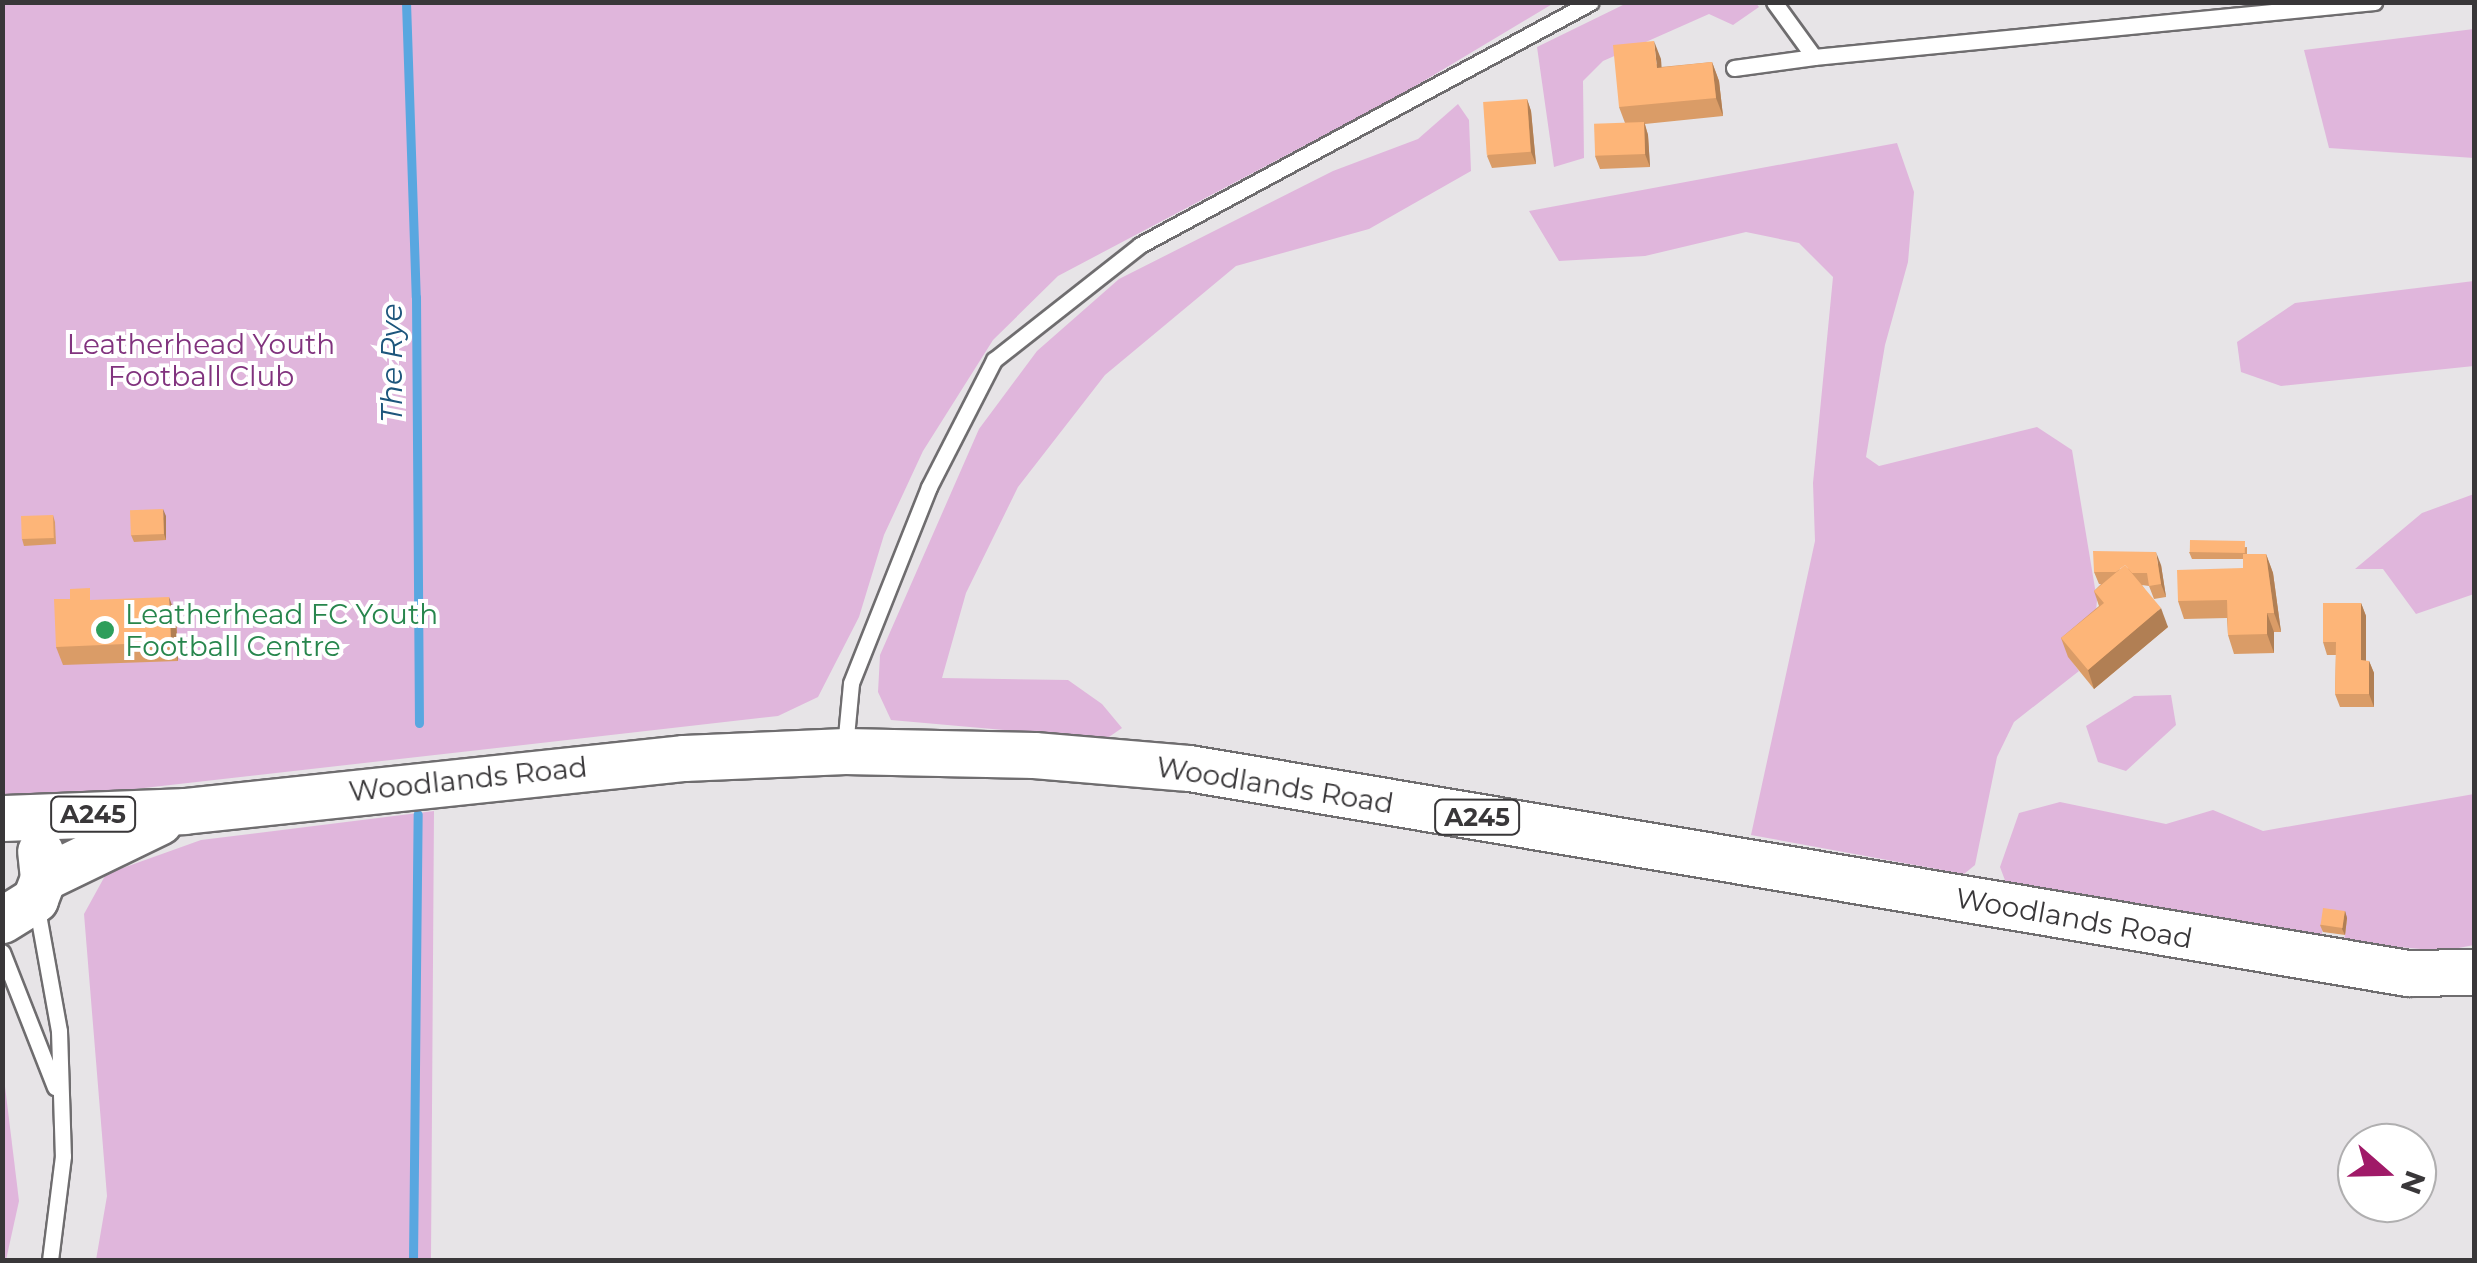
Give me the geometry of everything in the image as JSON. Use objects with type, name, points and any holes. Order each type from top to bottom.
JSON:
[{"type":"main road","name":"Woodlands Road","points":[[2,819],[184,811],[471,776],[845,751],[1189,768],[2322,960],[2408,973],[2474,972]]},
{"type":"main road","name":"Woodlands Road","points":[[27,899],[184,811]]},
{"type":"main road","points":[[2,819],[32,835],[27,899]]},
{"type":"lane","points":[[845,751],[851,682],[929,487],[994,360],[1140,245],[1591,2]]},
{"type":"lane","points":[[1774,2],[1814,57]]},
{"type":"lane","points":[[1734,68],[2374,2]]},
{"type":"lane","points":[[27,899],[56,987],[63,1156],[50,1260]]},
{"type":"lane","points":[[2,952],[58,1096]]},
{"type":"green space","points":[[1755,2],[1759,7],[1733,25],[1709,14],[1603,61],[1583,81],[1584,158],[1554,167],[1537,47],[1627,3]]},
{"type":"green space","name":"Leatherhead Youth Football Club","points":[[2,3],[1554,3],[1402,94],[1058,276],[993,340],[923,451],[884,535],[859,617],[818,697],[778,716],[3,804]]},
{"type":"green space","points":[[2474,29],[2474,158],[2329,148],[2304,50]]},
{"type":"green space","points":[[1458,104],[1469,120],[1471,171],[1369,229],[1236,266],[1105,375],[1018,487],[966,593],[942,678],[1068,680],[1102,704],[1122,728],[1106,739],[891,720],[878,692],[880,655],[979,429],[1037,351],[1119,279],[1333,171],[1418,139]]},
{"type":"green space","points":[[1897,143],[1914,192],[1908,262],[1885,345],[1866,457],[1879,466],[2037,427],[2072,450],[2097,600],[2094,635],[2068,656],[2079,671],[2014,722],[1997,757],[1975,865],[1964,874],[1751,835],[1815,541],[1813,483],[1833,277],[1799,243],[1746,232],[1645,256],[1559,261],[1529,211]]},
{"type":"green space","points":[[2474,281],[2474,366],[2281,386],[2241,372],[2237,342],[2295,303]]},
{"type":"green space","points":[[2474,494],[2474,594],[2416,614],[2383,569],[2355,569],[2422,513]]},
{"type":"green space","points":[[2171,695],[2176,725],[2126,771],[2098,762],[2086,726],[2134,696]]},
{"type":"green space","points":[[2474,794],[2474,945],[2443,951],[2344,942],[2347,918],[2325,915],[2321,940],[2006,883],[2000,867],[2019,813],[2060,802],[2166,824],[2213,810],[2263,831]]},
{"type":"green space","points":[[434,811],[431,1260],[96,1260],[107,1196],[84,914],[106,874],[201,840]]},
{"type":"green space","points":[[2,1062],[19,1201],[6,1260],[2,1260]]},
{"type":"building","points":[[1654,41],[1657,68],[1712,62],[1716,98],[1619,107],[1613,45]]},
{"type":"building","points":[[1527,99],[1531,152],[1487,155],[1483,102]]},
{"type":"building","points":[[1644,122],[1645,154],[1595,156],[1594,124]]},
{"type":"building","points":[[163,509],[164,534],[131,535],[130,510]]},
{"type":"building","points":[[53,515],[54,538],[22,539],[21,516]]},
{"type":"building","points":[[2190,540],[2245,541],[2245,553],[2190,552]]},
{"type":"building","points":[[2093,551],[2156,552],[2161,584],[2149,586],[2147,573],[2132,573],[2125,565],[2116,572],[2094,572]]},
{"type":"building","points":[[2243,554],[2266,554],[2274,613],[2267,613],[2267,634],[2228,635],[2227,600],[2178,601],[2177,570],[2243,568]]},
{"type":"building","points":[[2125,565],[2161,608],[2088,670],[2061,638],[2104,603],[2094,591]]},
{"type":"building","points":[[90,588],[90,600],[169,597],[171,642],[56,647],[54,599],[70,599],[70,589]]},
{"type":"building","points":[[2323,603],[2361,603],[2361,660],[2369,661],[2369,694],[2335,694],[2336,642],[2323,642]]},
{"type":"building","points":[[2323,908],[2345,911],[2342,928],[2321,925]]},
{"type":"waterway","name":"The Rye","points":[[406,2],[416,297],[419,723]]},
{"type":"waterway","name":"The Rye","points":[[413,1260],[418,814]]},
{"type":"place","name":"Leatherhead FC Youth Football Centre","points":[[105,630]]}]
